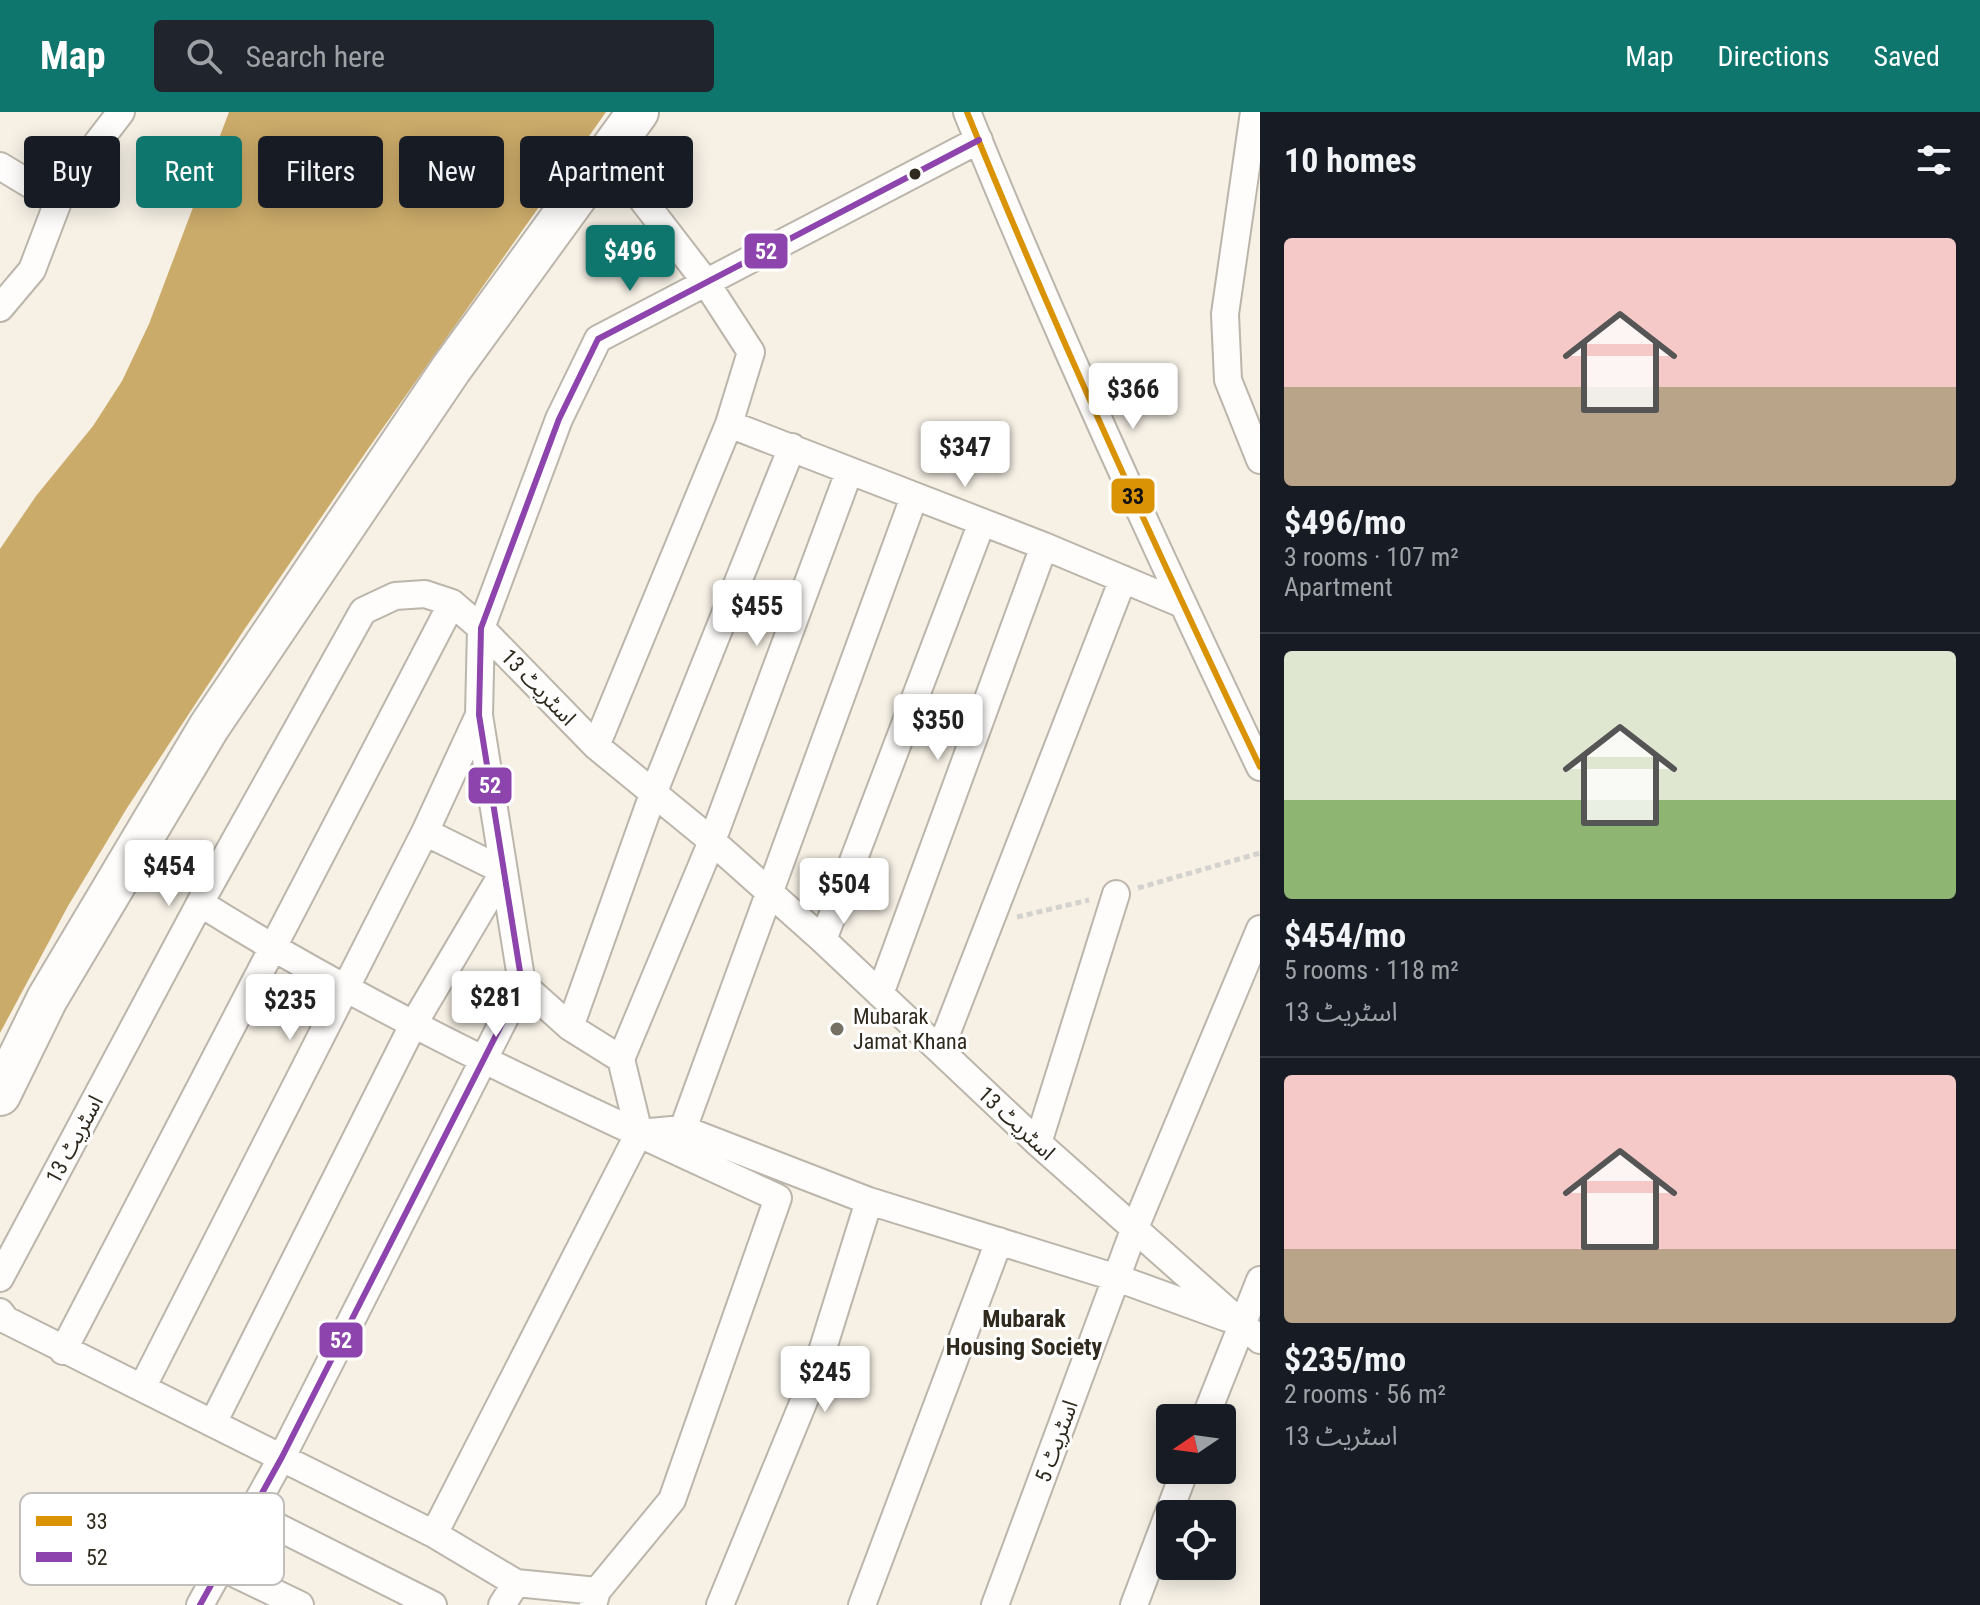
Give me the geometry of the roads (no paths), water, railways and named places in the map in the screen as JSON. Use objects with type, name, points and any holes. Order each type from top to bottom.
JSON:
[{"type":"main road","points":[[621,136],[638,112]]},
{"type":"main road","points":[[0,1095],[47,999],[209,727],[451,369],[569,208]]},
{"type":"street","points":[[103,136],[121,112]]},
{"type":"street","points":[[967,112],[1024,249],[1182,604],[1260,767]]},
{"type":"street","points":[[1254,112],[1225,314],[1228,380],[1260,460]]},
{"type":"street","points":[[261,1493],[522,984],[479,715],[481,628],[559,419],[598,339],[979,140]]},
{"type":"street","points":[[0,166],[24,180]]},
{"type":"street","points":[[0,308],[32,270],[55,208]]},
{"type":"street","points":[[596,746],[729,424],[751,352],[705,281],[649,208]]},
{"type":"street","points":[[1236,239],[1260,227]]},
{"type":"street","points":[[729,424],[1044,546],[1182,604]]},
{"type":"street","points":[[570,1027],[653,794],[792,447]]},
{"type":"street","points":[[434,1534],[639,1133],[621,1059],[712,841],[849,472]]},
{"type":"street","points":[[683,1129],[914,497]]},
{"type":"street","points":[[823,940],[982,522]]},
{"type":"street","points":[[880,994],[1044,546]]},
{"type":"street","points":[[940,1050],[1123,579]]},
{"type":"street","name":"اسٹریٹ 13","points":[[0,1278],[200,903],[363,611],[395,596],[425,594],[452,603],[481,628],[596,746],[712,841],[823,940],[1038,1143],[1251,1332]]},
{"type":"street","points":[[63,1351],[452,603]]},
{"type":"street","points":[[142,1388],[425,832],[479,715]]},
{"type":"street","points":[[425,832],[504,871]]},
{"type":"street","points":[[213,1423],[413,1025],[504,871]]},
{"type":"street","points":[[1038,1143],[1116,894]]},
{"type":"street","points":[[0,1312],[6,1320],[63,1351],[434,1534],[509,1594],[595,1598],[672,1500],[778,1198],[413,1025],[273,949],[200,903]]},
{"type":"street","name":"اسٹریٹ 5","points":[[995,1605],[1134,1230],[1260,929]]},
{"type":"street","points":[[522,984],[570,1027],[621,1059]]},
{"type":"street","points":[[639,1133],[683,1129],[869,1201],[1117,1278],[1251,1332]]},
{"type":"street","points":[[720,1605],[815,1374],[869,1201]]},
{"type":"street","points":[[862,1605],[999,1241]]},
{"type":"street","points":[[1212,1404],[1251,1332],[1260,1280]]},
{"type":"street","points":[[1134,1605],[1180,1484]]},
{"type":"street","points":[[284,1530],[433,1605]]},
{"type":"street","points":[[200,1605],[211,1585]]},
{"type":"street","points":[[258,1585],[300,1605]]},
{"type":"place","name":"Mubarak Jamat Khana","points":[[837,1029]]},
{"type":"district","name":"Mubarak Housing Society","points":[[1024,1333]]}]
